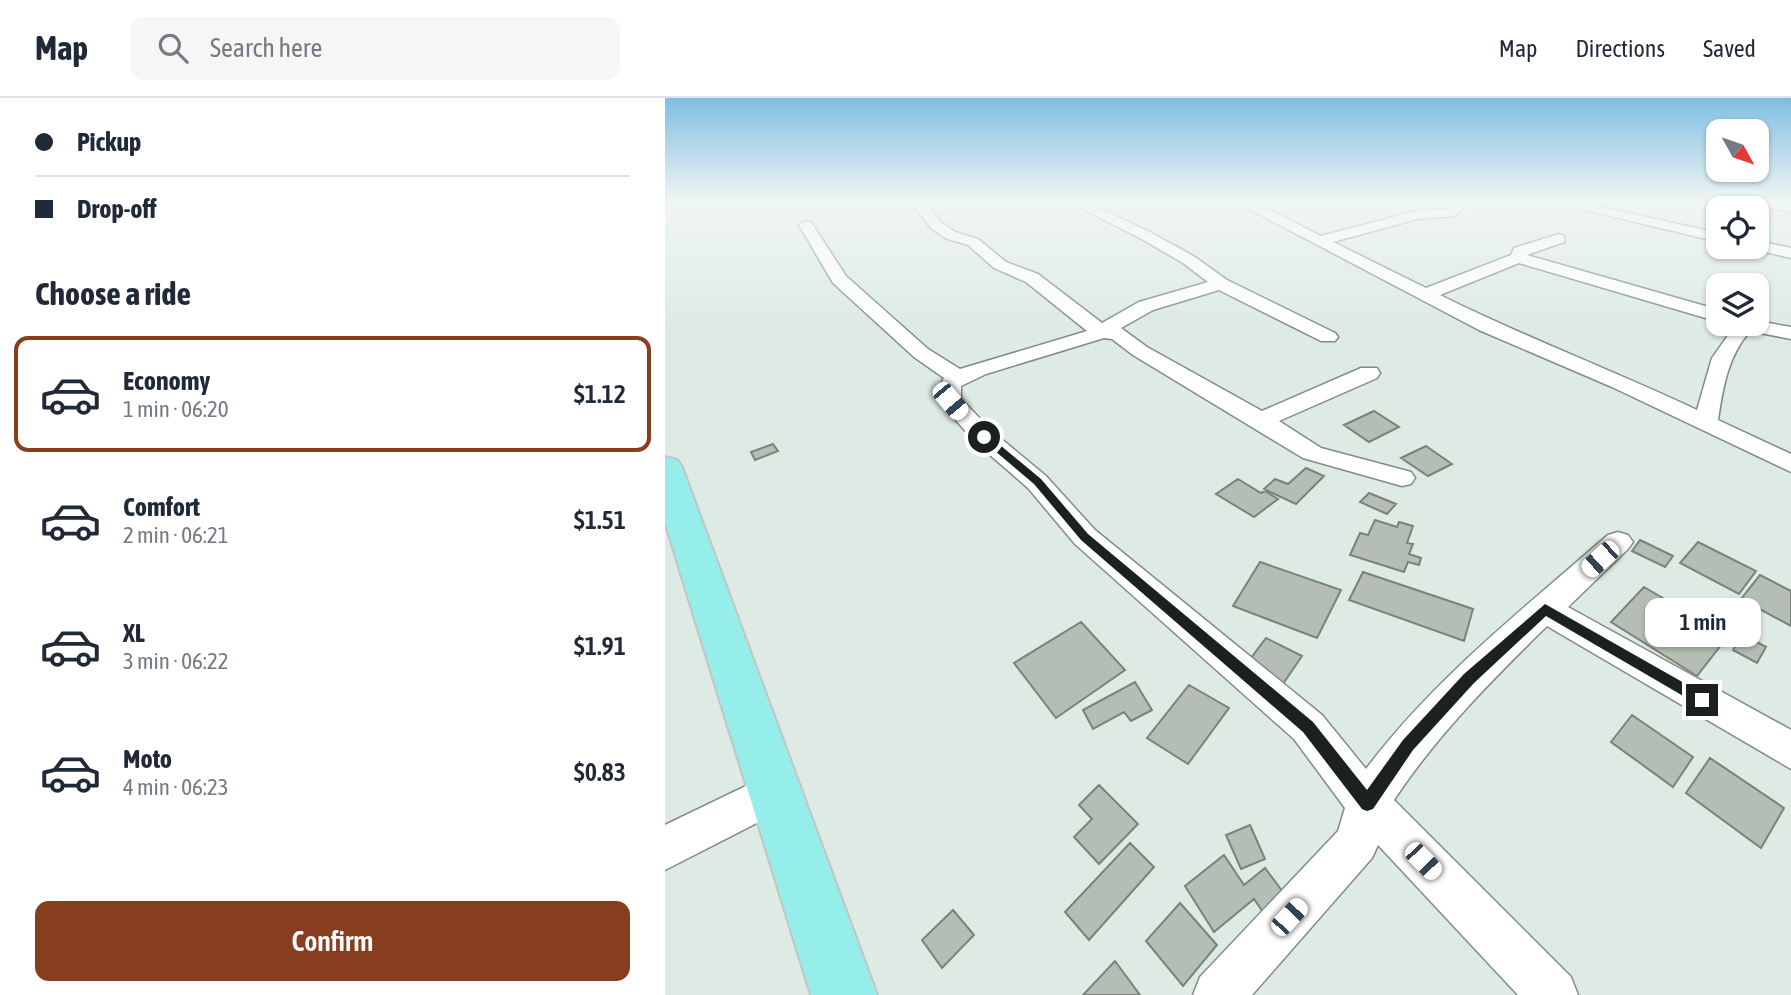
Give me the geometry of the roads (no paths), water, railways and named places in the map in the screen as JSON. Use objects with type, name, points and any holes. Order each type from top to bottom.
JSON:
[{"type":"main road","points":[[665,467],[777,790],[844,995]]},
{"type":"street","points":[[818,244],[839,279],[921,353],[959,378]]},
{"type":"street","points":[[974,244],[1000,265],[1032,278],[1101,332],[1123,337],[1140,351],[1261,420],[1312,453],[1402,478]]},
{"type":"street","points":[[1161,244],[1189,260],[1221,284],[1328,337]]},
{"type":"street","points":[[1325,244],[1511,338],[1620,382],[1791,464]]},
{"type":"street","points":[[1518,257],[1520,251],[1543,244]]},
{"type":"street","points":[[1769,248],[1791,253]]},
{"type":"street","points":[[1427,294],[1465,282],[1518,257],[1706,312]]},
{"type":"street","points":[[1221,284],[1146,306],[1101,332],[996,362],[959,378],[948,391],[950,401],[1037,482],[1084,537],[1308,727],[1367,803],[1553,995]]},
{"type":"street","points":[[1769,329],[1791,333]]},
{"type":"street","points":[[1706,423],[1716,367],[1734,336]]},
{"type":"street","points":[[1261,420],[1369,373]]},
{"type":"street","points":[[1218,995],[1357,844],[1367,803],[1417,736],[1469,678],[1618,542]]},
{"type":"street","points":[[1545,609],[1791,751]]},
{"type":"street","points":[[665,848],[777,790]]}]
